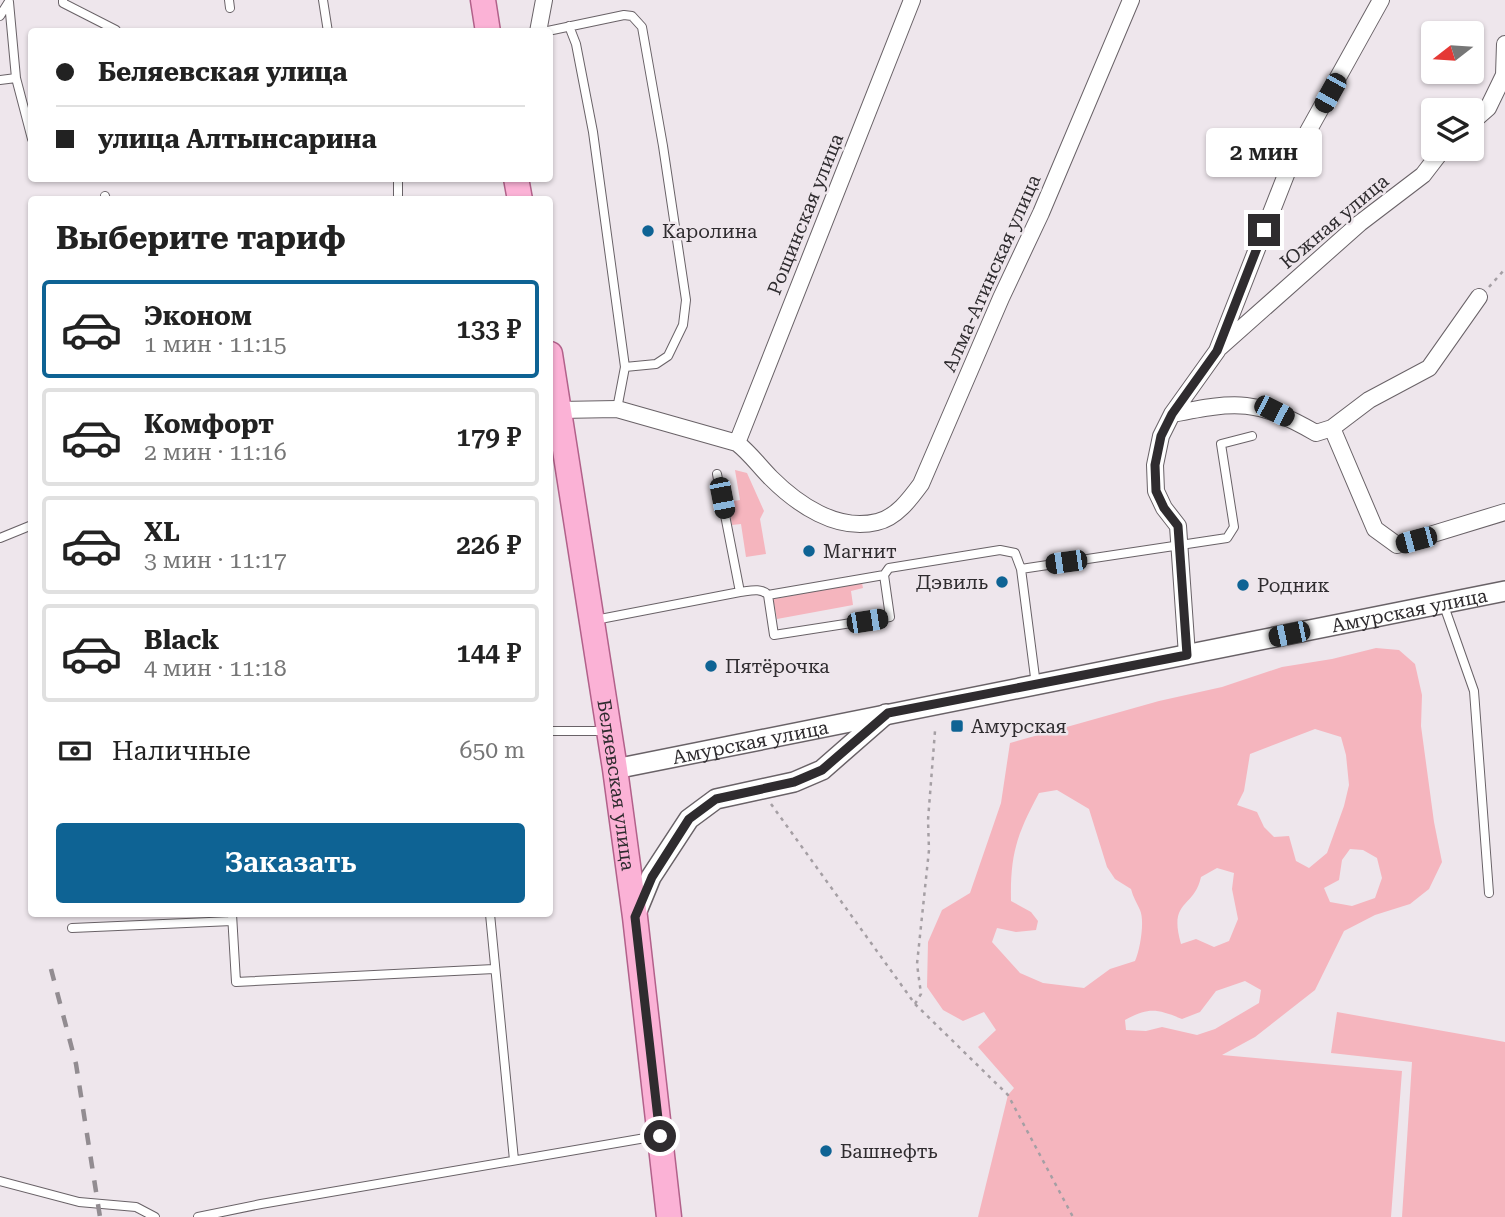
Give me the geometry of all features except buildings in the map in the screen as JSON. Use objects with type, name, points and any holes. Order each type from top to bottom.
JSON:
[{"type":"main road","points":[[483,0],[487,28]]},
{"type":"main road","name":"Беляевская улица","points":[[553,373],[615,769],[635,917],[669,1217]]},
{"type":"street","points":[[541,28],[544,0]]},
{"type":"street","name":"Рощинская улица","points":[[737,443],[912,0]]},
{"type":"street","name":"Алма-Атинская улица","points":[[737,443],[800,502],[824,517],[852,523],[877,522],[904,507],[921,484],[1001,298],[1041,213],[1131,0]]},
{"type":"street","points":[[1187,655],[1178,526],[1164,508],[1156,491],[1155,465],[1161,436],[1172,414],[1217,351],[1291,162],[1381,0]]},
{"type":"street","points":[[1484,112],[1504,75],[1505,44]]},
{"type":"street","name":"Южная улица","points":[[1217,351],[1360,223],[1423,175],[1434,161]]},
{"type":"street","points":[[1172,414],[1241,404],[1274,411],[1317,433],[1332,428],[1369,400],[1429,368],[1479,297]]},
{"type":"street","points":[[559,410],[617,408],[737,443]]},
{"type":"street","points":[[1332,428],[1375,529],[1397,545],[1505,512]]},
{"type":"street","name":"Амурская улица","points":[[615,769],[1505,591]]},
{"type":"street","points":[[635,917],[652,877],[689,819],[716,799],[794,782],[822,770],[888,713]]},
{"type":"lane","points":[[63,0],[63,3],[112,28]]},
{"type":"lane","points":[[323,0],[327,28]]},
{"type":"lane","points":[[0,16],[9,1]]},
{"type":"lane","points":[[9,1],[16,78],[28,124]]},
{"type":"lane","points":[[553,29],[624,15],[632,16],[642,27],[686,300],[683,326],[668,356],[656,364],[625,367]]},
{"type":"lane","points":[[569,26],[576,44],[593,132],[625,367],[617,408]]},
{"type":"lane","points":[[0,80],[16,78]]},
{"type":"lane","points":[[1021,569],[1227,538],[1234,527],[1221,444],[1252,436]]},
{"type":"lane","points":[[718,474],[740,592]]},
{"type":"lane","points":[[0,538],[28,527]]},
{"type":"lane","points":[[592,621],[758,590],[768,595],[774,635],[890,617],[884,575],[889,568],[1000,550],[1015,553],[1021,569],[1036,685]]},
{"type":"lane","points":[[768,595],[884,575]]},
{"type":"lane","points":[[1443,603],[1474,691],[1489,893]]},
{"type":"lane","points":[[553,732],[609,731]]},
{"type":"lane","points":[[72,928],[232,917],[236,982],[494,968]]},
{"type":"lane","points":[[490,917],[514,1160]]},
{"type":"lane","points":[[198,1217],[660,1136]]},
{"type":"lane","points":[[0,1181],[79,1202],[136,1207],[155,1217]]},
{"type":"path","points":[[1479,297],[1505,269]]},
{"type":"path","points":[[915,1004],[921,994],[917,964],[929,850],[928,820],[935,732]]},
{"type":"path","points":[[761,790],[915,1004],[1008,1095],[1073,1217]]},
{"type":"shaded area","points":[[735,470],[747,473],[764,511],[760,519],[766,554],[746,557],[741,524],[732,525],[728,502],[740,500]]},
{"type":"shaded area","points":[[862,583],[863,588],[851,591],[853,605],[777,619],[773,599]]},
{"type":"shaded area","points":[[1376,648],[1399,650],[1415,664],[1422,695],[1421,726],[1442,862],[1429,889],[1410,904],[1375,915],[1344,931],[1315,990],[1255,1037],[1222,1055],[1402,1071],[1391,1217],[978,1217],[1008,1095],[1014,1088],[978,1047],[996,1030],[984,1012],[963,1021],[943,1010],[927,987],[928,942],[942,910],[970,893],[1001,803],[1010,743],[1159,701],[1222,687],[1282,667]],"holes":[[[1315,729],[1341,737],[1349,785],[1344,806],[1327,853],[1309,868],[1296,861],[1289,836],[1274,837],[1264,827],[1257,812],[1237,805],[1244,791],[1250,754]],[[1057,790],[1089,809],[1107,867],[1115,879],[1131,889],[1141,915],[1141,936],[1135,961],[1110,969],[1084,988],[1043,983],[1020,973],[992,942],[997,928],[1016,932],[1036,930],[1038,921],[1031,912],[1011,901],[1011,885],[1016,845],[1039,793]],[[1350,849],[1363,850],[1377,858],[1382,878],[1375,898],[1352,906],[1330,902],[1324,888],[1339,880],[1342,860]],[[1217,868],[1234,873],[1232,889],[1238,919],[1229,941],[1214,947],[1196,939],[1181,944],[1178,930],[1180,911],[1198,887],[1201,877]],[[1245,981],[1261,990],[1259,1003],[1215,1029],[1197,1035],[1162,1027],[1146,1031],[1126,1030],[1125,1020],[1147,1011],[1159,1011],[1182,1019],[1200,1012],[1216,991]]]},
{"type":"shaded area","points":[[1337,1012],[1505,1042],[1505,1217],[1402,1217],[1412,1062],[1331,1053]]},
{"type":"railway","points":[[51,969],[76,1064],[100,1217]]},
{"type":"place","name":"Каролина","points":[[648,231]]},
{"type":"place","name":"Магнит","points":[[809,551]]},
{"type":"place","name":"Дэвиль","points":[[1002,582]]},
{"type":"place","name":"Родник","points":[[1243,585]]},
{"type":"place","name":"Пятёрочка","points":[[711,666]]},
{"type":"place","name":"Амурская","points":[[957,726]]},
{"type":"place","name":"Башнефть","points":[[826,1151]]},
{"type":"route","points":[[660,1136],[635,917],[652,877],[689,819],[716,799],[794,782],[822,770],[888,713],[1187,655],[1178,526],[1164,508],[1156,491],[1155,465],[1161,436],[1172,414],[1217,351],[1264,230]]}]
